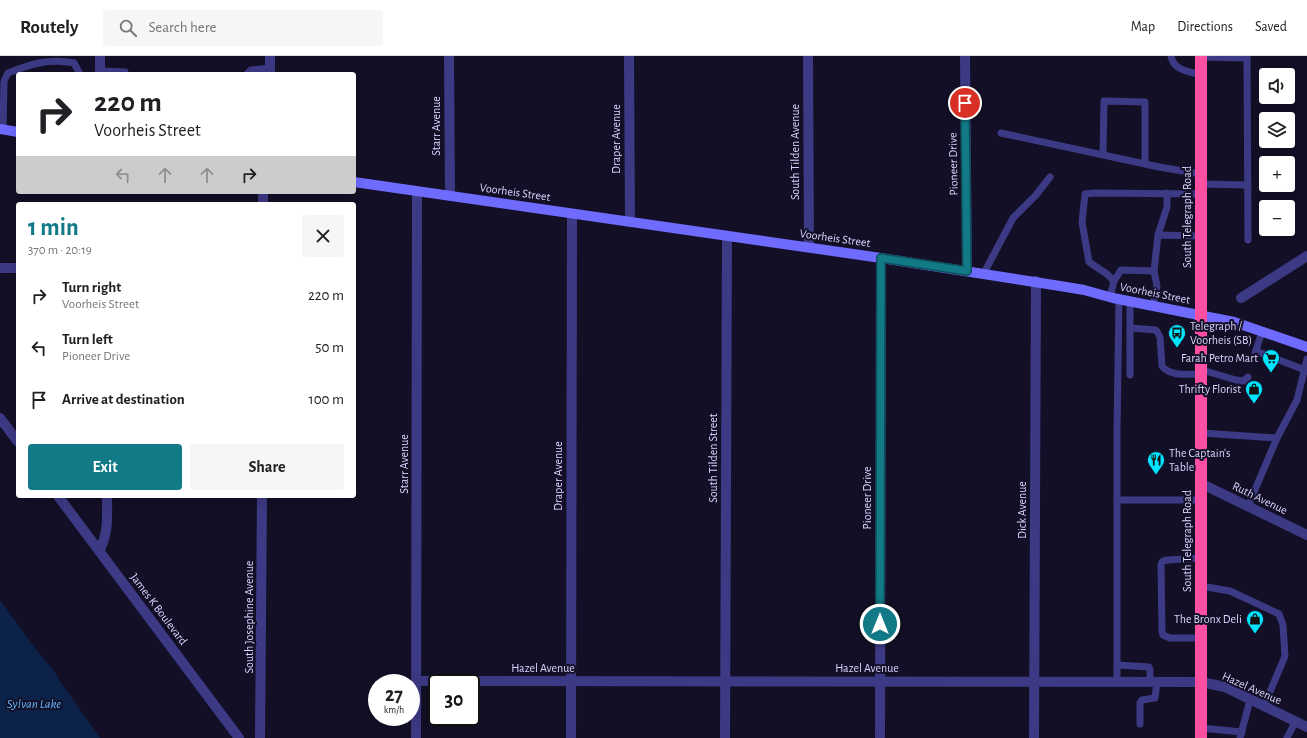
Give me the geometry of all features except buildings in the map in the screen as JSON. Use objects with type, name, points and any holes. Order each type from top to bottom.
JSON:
[{"type":"highway","name":"South Telegraph Road","points":[[1201,57],[1201,733]]},
{"type":"street","points":[[100,56],[100,72]]},
{"type":"street","points":[[270,56],[270,71]]},
{"type":"street","name":"Starr Avenue","points":[[449,56],[450,196]]},
{"type":"street","name":"Draper Avenue","points":[[629,56],[630,222]]},
{"type":"street","name":"South Tilden Avenue","points":[[808,56],[809,247]]},
{"type":"street","name":"Pioneer Drive","points":[[965,56],[967,271]]},
{"type":"street","points":[[2,129],[16,132]]},
{"type":"street","name":"Voorheis Street","points":[[356,182],[1036,281],[1084,290],[1130,302],[1234,322],[1307,347]]},
{"type":"street","name":"Starr Avenue","points":[[416,674],[417,191]]},
{"type":"street","name":"Draper Avenue","points":[[571,738],[572,214]]},
{"type":"street","name":"South Tilden Street","points":[[725,681],[727,236]]},
{"type":"street","points":[[1241,298],[1307,256]]},
{"type":"street","name":"Pioneer Drive","points":[[880,738],[881,258]]},
{"type":"street","points":[[0,268],[16,268]]},
{"type":"street","name":"Dick Avenue","points":[[1034,738],[1036,281]]},
{"type":"street","points":[[0,418],[16,439]]},
{"type":"street","name":"Ruth Avenue","points":[[1202,484],[1307,535]]},
{"type":"street","name":"James K Boulevard","points":[[59,498],[239,738]]},
{"type":"street","points":[[99,551],[107,532],[107,498]]},
{"type":"street","name":"South Josephine Avenue","points":[[260,738],[262,498]]},
{"type":"street","name":"Hazel Avenue","points":[[420,681],[1201,682],[1224,687],[1307,727]]},
{"type":"street","points":[[725,681],[725,738]]},
{"type":"street","name":"Starr Avenue","points":[[416,726],[416,738]]},
{"type":"lane","points":[[1171,56],[1172,63],[1176,67],[1201,75]]},
{"type":"lane","points":[[1201,57],[1247,57],[1248,240]]},
{"type":"lane","points":[[2,129],[4,81],[8,73],[32,64],[62,61],[74,63],[79,72]]},
{"type":"lane","points":[[249,72],[251,70],[270,71]]},
{"type":"lane","points":[[1102,154],[1104,101],[1145,102],[1145,164]]},
{"type":"lane","points":[[1001,133],[1145,164],[1201,184]]},
{"type":"lane","points":[[984,273],[1013,218],[1036,195],[1050,177]]},
{"type":"lane","points":[[1117,682],[1117,500],[1114,282],[1108,274],[1089,262],[1082,222],[1085,194],[1167,194],[1201,184],[1248,185]]},
{"type":"lane","points":[[1153,306],[1156,286],[1154,271],[1158,234],[1167,207],[1167,194]]},
{"type":"lane","points":[[1158,234],[1201,236]]},
{"type":"lane","points":[[1114,282],[1121,270],[1154,271]]},
{"type":"lane","points":[[1130,302],[1130,374]]},
{"type":"lane","points":[[1130,328],[1156,330],[1160,337],[1162,366],[1165,370],[1176,374],[1202,372],[1243,381],[1248,377]]},
{"type":"lane","points":[[1262,332],[1256,352],[1305,370]]},
{"type":"lane","points":[[1248,506],[1277,438],[1297,400],[1307,359]]},
{"type":"lane","points":[[1202,433],[1277,438]]},
{"type":"lane","points":[[1117,500],[1202,500]]},
{"type":"lane","points":[[1201,558],[1168,560],[1163,561],[1161,564],[1163,634],[1170,638],[1201,638]]},
{"type":"lane","points":[[1201,586],[1230,591],[1279,614],[1283,625],[1285,656],[1264,706]]},
{"type":"lane","points":[[1117,665],[1149,667],[1154,682],[1155,698],[1142,700],[1140,704],[1140,724]]},
{"type":"lane","points":[[1201,733],[1241,735],[1250,700]]},
{"type":"lane","points":[[1287,738],[1295,722]]},
{"type":"water","name":"Sylvan Lake","points":[[0,600],[34,647],[58,676],[57,677],[100,738],[0,738]]},
{"type":"place","name":"Telegraph / Voorheis (SB)","points":[[1177,348]]},
{"type":"place","name":"Farah Petro Mart","points":[[1271,373]]},
{"type":"place","name":"Thrifty Florist","points":[[1254,404]]},
{"type":"place","name":"The Captain's Table","points":[[1156,475]]},
{"type":"place","name":"The Bronx Deli","points":[[1255,634]]},
{"type":"route","points":[[880,624],[881,258],[967,271],[965,103]]}]
